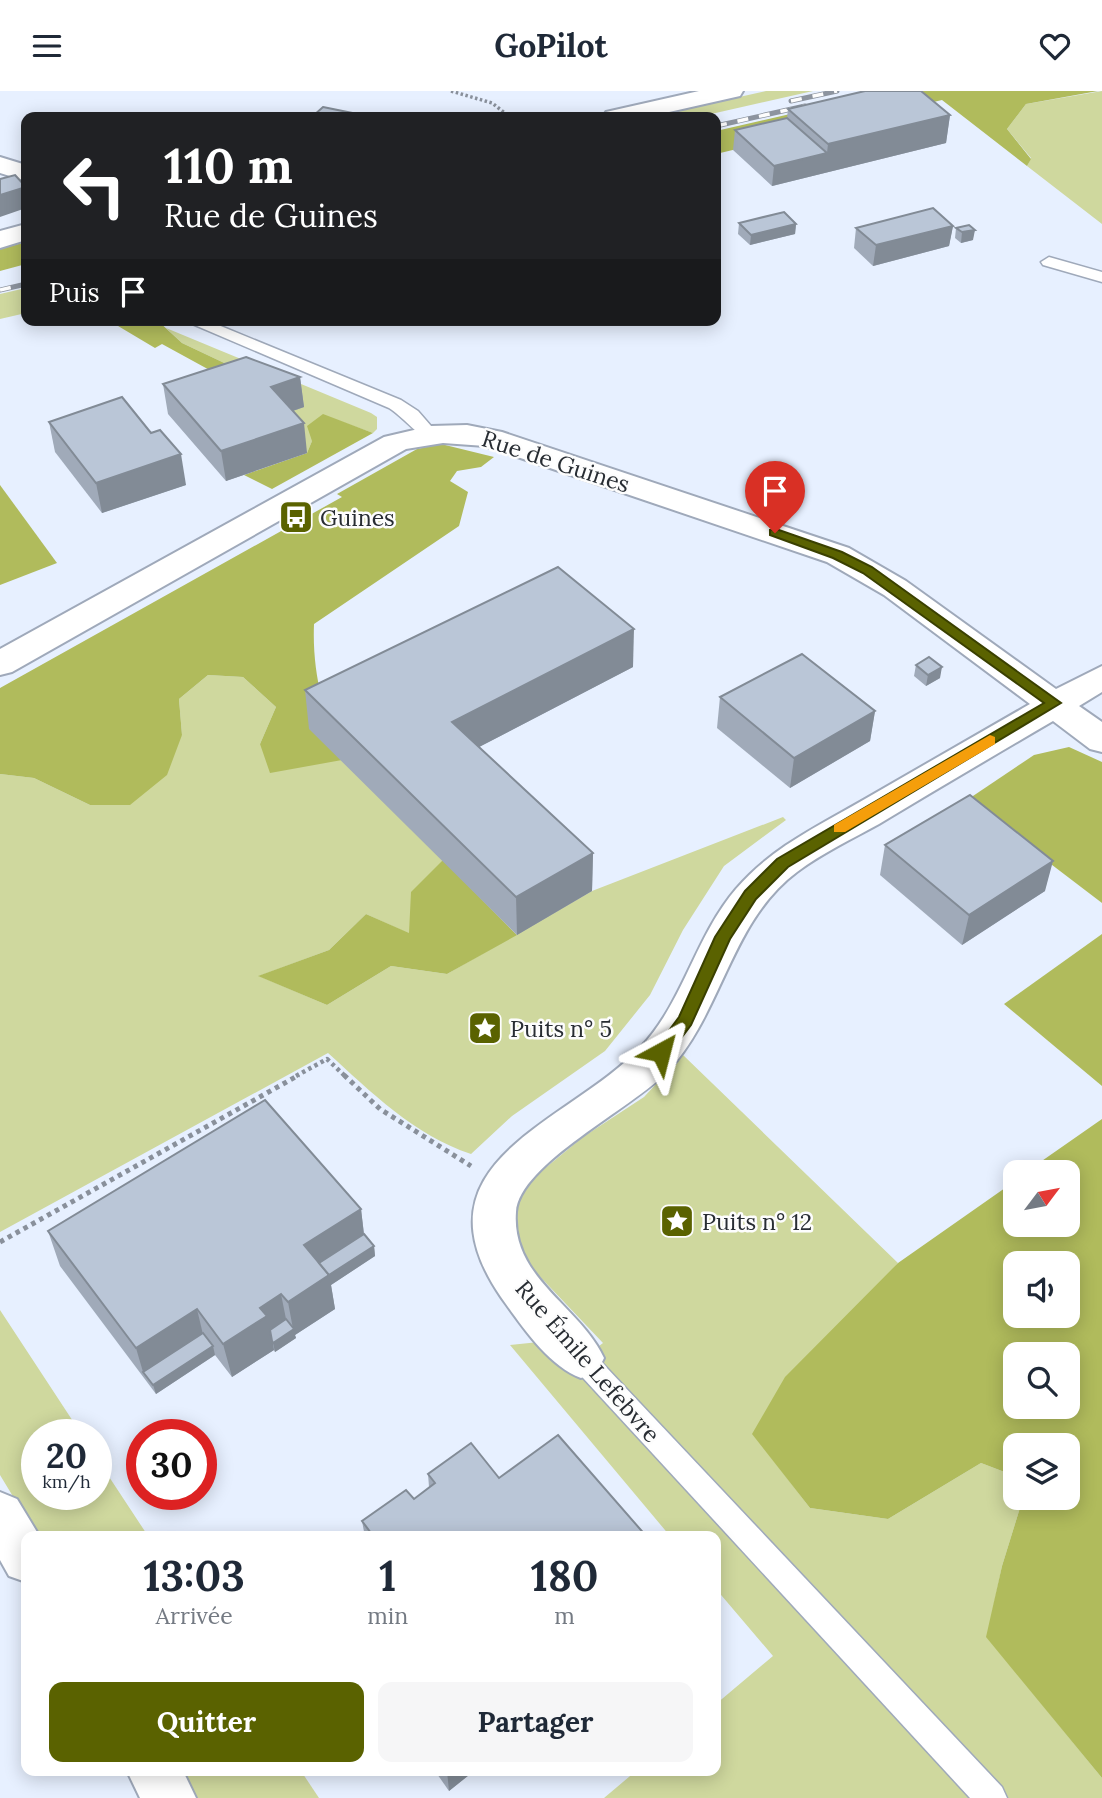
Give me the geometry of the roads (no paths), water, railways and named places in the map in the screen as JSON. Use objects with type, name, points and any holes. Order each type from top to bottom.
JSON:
[{"type":"street","points":[[638,112],[732,91]]},
{"type":"street","points":[[0,165],[21,171]]},
{"type":"street","points":[[0,240],[21,234]]},
{"type":"street","name":"Rue de Guines","points":[[0,664],[395,443],[429,434],[491,437],[838,555],[895,588],[1102,740]]},
{"type":"street","name":"Rue Émile Lefebvre","points":[[581,1358],[532,1303],[506,1266],[495,1238],[494,1211],[502,1185],[525,1158],[629,1082],[661,1052],[685,1021],[723,937],[751,895],[783,863],[1102,677]]},
{"type":"street","points":[[0,1515],[21,1551]]},
{"type":"street","points":[[156,1776],[170,1798]]},
{"type":"lane","points":[[1049,262],[1102,277]]},
{"type":"lane","points":[[206,326],[395,404],[412,415],[429,434]]},
{"type":"lane","name":"Rue Émile Lefebvre","points":[[581,1358],[991,1798]]},
{"type":"railway","points":[[791,101],[837,91]]},
{"type":"railway","points":[[721,125],[805,106]]},
{"type":"railway","points":[[0,290],[21,285]]},
{"type":"place","name":"Guines","points":[[296,517]]},
{"type":"place","name":"Puits n° 5","points":[[485,1028]]},
{"type":"place","name":"Puits n° 12","points":[[677,1221]]}]
